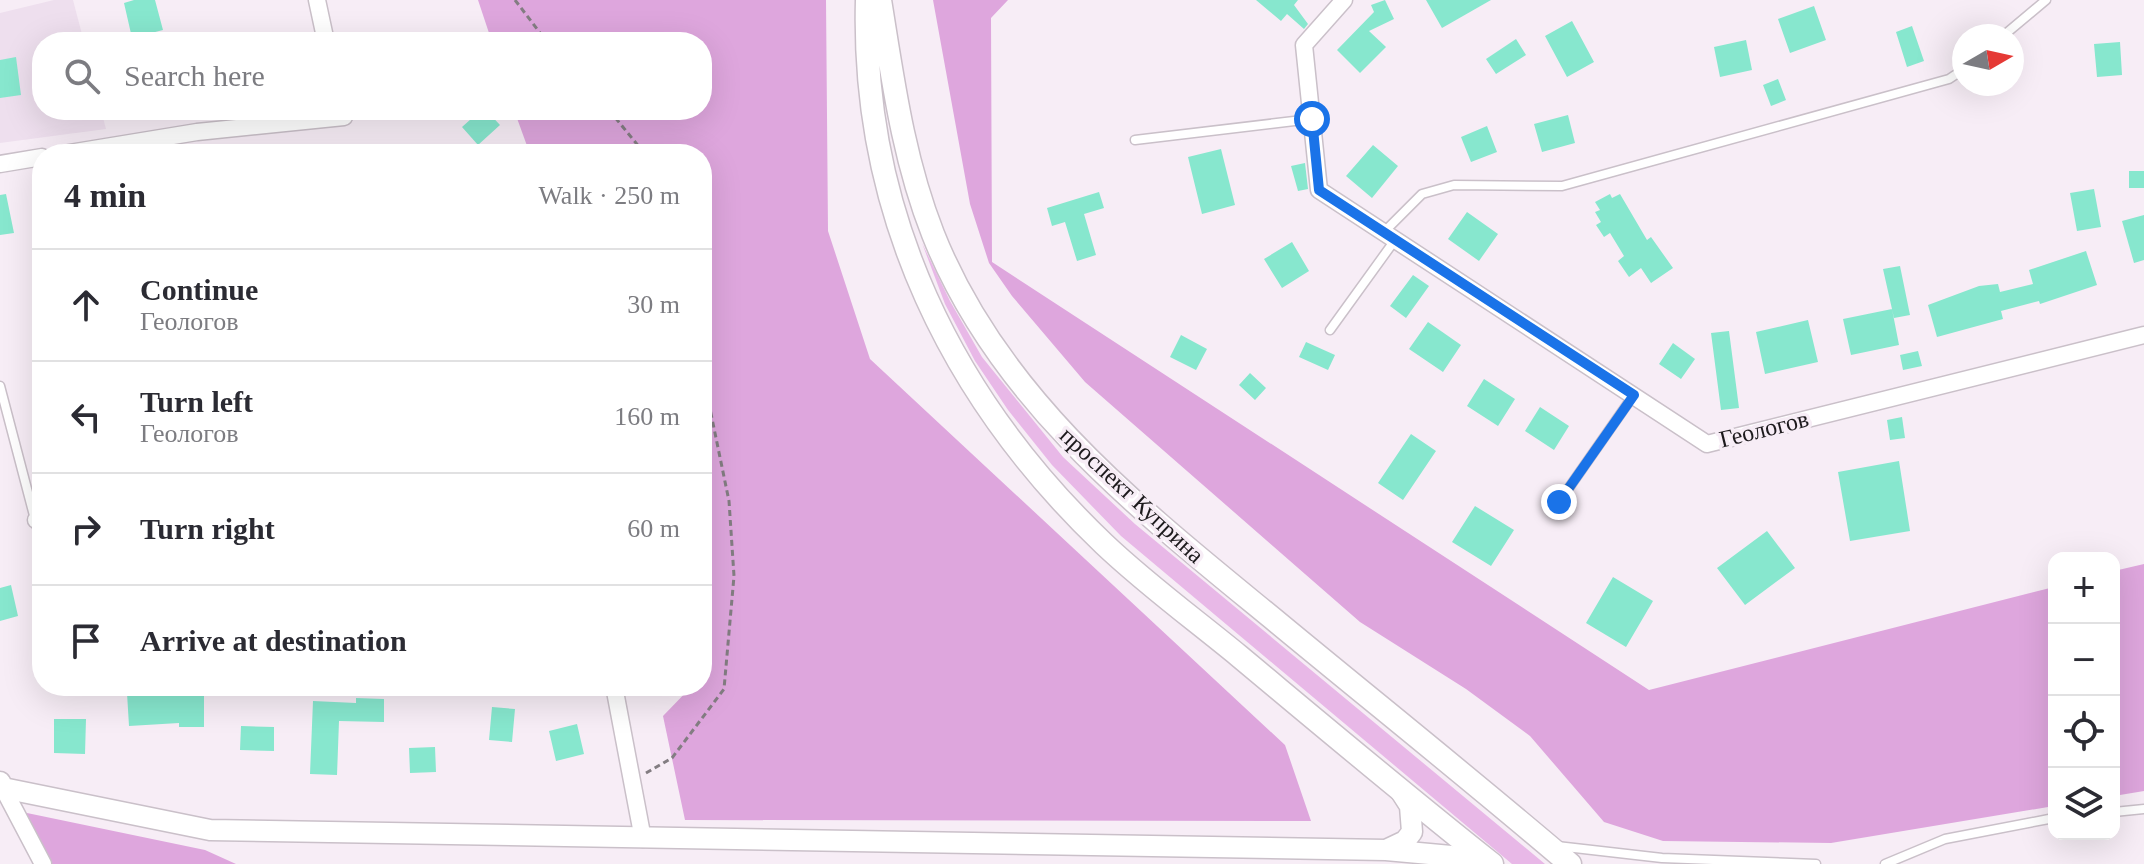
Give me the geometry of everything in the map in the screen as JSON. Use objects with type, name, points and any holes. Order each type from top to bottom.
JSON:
[{"type":"main road","name":"проспект Куприна","points":[[867,0],[870,78],[882,166],[902,242],[936,325],[987,411],[1039,474],[1104,544],[1492,864]]},
{"type":"main road","name":"проспект Куприна","points":[[880,0],[891,82],[908,161],[934,237],[972,312],[1025,392],[1080,452],[1151,519],[1570,864]]},
{"type":"street","points":[[317,0],[324,32]]},
{"type":"street","name":"Геологов","points":[[1344,0],[1304,45],[1319,190],[1707,444],[2144,335]]},
{"type":"street","points":[[124,144],[294,120]]},
{"type":"street","points":[[0,164],[32,159]]},
{"type":"street","points":[[616,696],[643,839]]},
{"type":"street","points":[[1,788],[210,830],[1289,856],[1386,850],[1451,856],[1476,864]]},
{"type":"street","points":[[1,788],[43,864]]},
{"type":"street","points":[[1386,850],[1405,841],[1412,832],[1410,806],[1401,791]]},
{"type":"lane","points":[[2017,24],[2046,0]]},
{"type":"lane","points":[[1330,330],[1390,236],[1422,194],[1454,185],[1562,186],[1952,77]]},
{"type":"lane","points":[[1135,140],[1312,119]]},
{"type":"lane","points":[[0,386],[32,496]]},
{"type":"lane","points":[[1559,502],[1634,395]]},
{"type":"lane","points":[[2120,811],[2144,809]]},
{"type":"lane","points":[[1885,864],[1945,839],[2048,819]]},
{"type":"lane","points":[[1548,845],[1662,858],[1816,864]]},
{"type":"lane","points":[[1644,864],[1662,858]]},
{"type":"path","points":[[515,0],[539,32]]},
{"type":"path","points":[[617,120],[637,144]]},
{"type":"path","points":[[632,781],[672,758],[724,689],[733,561],[729,501],[712,419]]},
{"type":"shaded area","points":[[54,0],[73,0],[81,32],[32,32],[32,120],[104,120],[106,129],[0,143],[0,13]]},
{"type":"shaded area","points":[[478,0],[826,0],[828,231],[870,359],[1285,745],[1311,821],[685,820],[663,716],[682,696],[712,696],[712,144],[526,144],[518,120],[712,120],[712,32],[489,32]]},
{"type":"shaded area","points":[[933,0],[1008,0],[991,18],[992,262],[1649,690],[2048,589],[2048,807],[1831,843],[1663,841],[1604,822],[1530,736],[1466,689],[1360,622],[1085,382],[1012,296],[989,263],[970,204]]},
{"type":"shaded area","points":[[922,243],[982,357],[1063,457],[1135,524],[1545,864],[1512,864],[1121,536],[1052,465],[1008,410],[975,361],[945,304]]},
{"type":"shaded area","points":[[2144,564],[2144,791],[2120,795],[2120,624],[2120,570]]},
{"type":"shaded area","points":[[27,813],[205,850],[236,864],[46,864],[26,832]]},
{"type":"building","points":[[155,0],[163,30],[131,32],[124,3]]},
{"type":"building","points":[[1256,0],[1298,0],[1294,5],[1308,24],[1304,29],[1287,14],[1281,21]]},
{"type":"building","points":[[1385,0],[1394,19],[1369,31],[1386,47],[1360,73],[1337,50],[1374,12],[1371,5]]},
{"type":"building","points":[[1426,0],[1491,0],[1442,28]]},
{"type":"building","points":[[1814,6],[1826,40],[1790,53],[1778,19]]},
{"type":"building","points":[[1572,21],[1594,62],[1567,77],[1545,36]]},
{"type":"building","points":[[1912,26],[1924,61],[1907,67],[1896,32]]},
{"type":"building","points":[[1516,39],[1526,55],[1496,74],[1486,59]]},
{"type":"building","points":[[1746,40],[1752,70],[1720,77],[1714,47]]},
{"type":"building","points":[[2120,42],[2122,75],[2097,77],[2094,44]]},
{"type":"building","points":[[16,57],[21,95],[0,98],[0,60]]},
{"type":"building","points":[[1778,79],[1786,100],[1771,106],[1763,85]]},
{"type":"building","points":[[1568,115],[1575,143],[1542,152],[1534,124]]},
{"type":"building","points":[[470,120],[495,120],[500,125],[479,144],[462,127]]},
{"type":"building","points":[[1487,126],[1497,152],[1471,162],[1461,137]]},
{"type":"building","points":[[1373,145],[1398,166],[1372,198],[1346,176]]},
{"type":"building","points":[[1221,149],[1235,205],[1202,214],[1188,157]]},
{"type":"building","points":[[1305,163],[1308,189],[1298,191],[1291,166]]},
{"type":"building","points":[[2129,171],[2144,171],[2144,188],[2129,188]]},
{"type":"building","points":[[2094,189],[2101,227],[2077,231],[2070,193]]},
{"type":"building","points":[[1099,192],[1104,208],[1084,214],[1096,255],[1077,261],[1065,222],[1052,226],[1047,208]]},
{"type":"building","points":[[6,194],[14,233],[0,235],[0,195]]},
{"type":"building","points":[[1610,194],[1612,198],[1620,194],[1647,240],[1651,237],[1673,268],[1651,283],[1641,268],[1629,277],[1618,261],[1624,256],[1610,233],[1604,237],[1596,225],[1601,222],[1595,212],[1600,210],[1595,202]]},
{"type":"building","points":[[1467,212],[1498,234],[1479,261],[1448,239]]},
{"type":"building","points":[[2144,215],[2144,260],[2134,263],[2122,221]]},
{"type":"building","points":[[1292,242],[1309,271],[1282,288],[1264,259]]},
{"type":"building","points":[[2086,251],[2097,285],[2040,304],[2039,301],[2001,311],[2003,319],[1937,337],[1928,305],[1979,286],[1998,284],[2000,292],[2033,284],[2029,270]]},
{"type":"building","points":[[1900,266],[1910,315],[1894,318],[1883,269]]},
{"type":"building","points":[[1413,275],[1429,286],[1406,318],[1390,306]]},
{"type":"building","points":[[1892,309],[1899,345],[1851,355],[1843,319]]},
{"type":"building","points":[[1808,320],[1818,362],[1765,374],[1756,332]]},
{"type":"building","points":[[1428,322],[1461,345],[1443,372],[1409,349]]},
{"type":"building","points":[[1729,331],[1739,408],[1721,410],[1711,333]]},
{"type":"building","points":[[1181,335],[1207,349],[1196,370],[1170,357]]},
{"type":"building","points":[[1306,342],[1335,355],[1328,370],[1299,357]]},
{"type":"building","points":[[1673,343],[1695,359],[1681,379],[1659,364]]},
{"type":"building","points":[[1918,351],[1922,366],[1903,370],[1900,355]]},
{"type":"building","points":[[1250,373],[1266,388],[1255,400],[1239,385]]},
{"type":"building","points":[[1484,379],[1515,399],[1498,426],[1467,406]]},
{"type":"building","points":[[1540,407],[1569,426],[1554,450],[1525,431]]},
{"type":"building","points":[[1902,417],[1905,438],[1890,440],[1887,420]]},
{"type":"building","points":[[1411,434],[1436,451],[1403,500],[1378,483]]},
{"type":"building","points":[[1899,461],[1910,531],[1850,541],[1838,472]]},
{"type":"building","points":[[1475,506],[1514,530],[1491,566],[1452,542]]},
{"type":"building","points":[[1767,531],[1795,568],[1745,605],[1717,568]]},
{"type":"building","points":[[1613,577],[1653,601],[1626,647],[1586,623]]},
{"type":"building","points":[[11,585],[18,616],[0,621],[0,588]]},
{"type":"building","points":[[127,696],[204,696],[204,727],[179,727],[179,723],[129,726]]},
{"type":"building","points":[[356,698],[384,699],[384,722],[339,721],[337,775],[310,774],[313,701],[356,703]]},
{"type":"building","points":[[492,707],[515,709],[512,742],[489,740]]},
{"type":"building","points":[[54,719],[86,719],[85,754],[54,753]]},
{"type":"building","points":[[577,724],[584,754],[556,761],[549,731]]},
{"type":"building","points":[[241,726],[274,727],[274,751],[240,750]]},
{"type":"building","points":[[435,747],[436,772],[410,773],[409,748]]},
{"type":"route","points":[[1312,119],[1319,190],[1634,395],[1559,502]]}]
